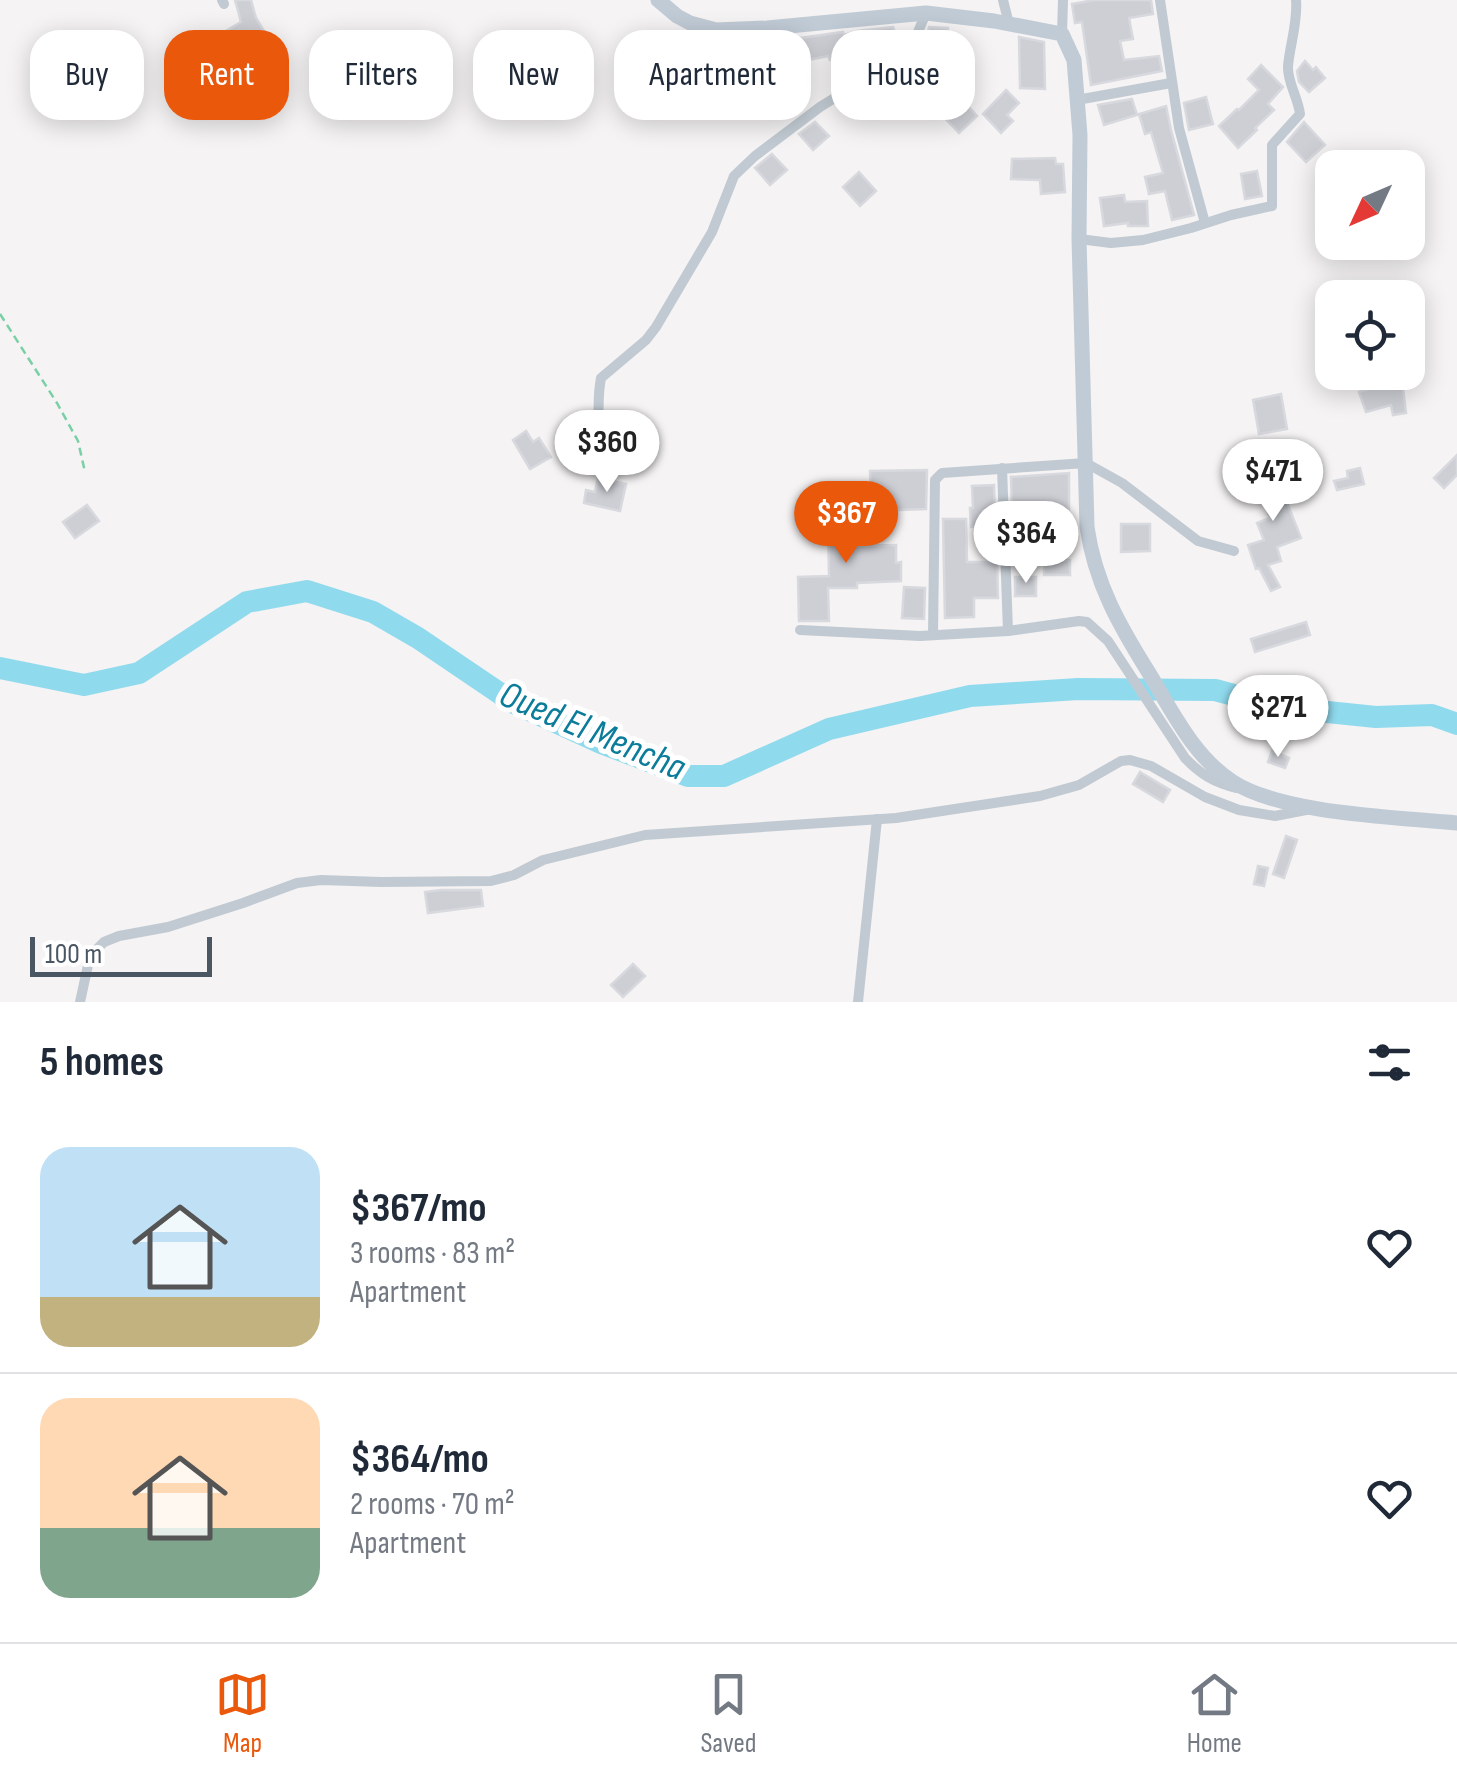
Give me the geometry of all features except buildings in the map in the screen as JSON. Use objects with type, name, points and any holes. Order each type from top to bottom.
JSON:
[{"type":"main road","points":[[658,0],[677,16],[716,30],[926,12],[1062,34],[1074,60],[1080,134],[1087,527],[1090,550],[1130,659],[1175,731],[1233,782],[1274,799],[1317,808],[1457,823]]},
{"type":"street","points":[[1003,0],[1009,24]]},
{"type":"street","points":[[1062,34],[1064,0]]},
{"type":"street","points":[[1160,0],[1179,128],[1205,223]]},
{"type":"street","points":[[1079,239],[1124,242],[1161,236],[1272,206],[1272,146],[1300,114],[1288,78],[1296,0]]},
{"type":"street","points":[[579,449],[597,426],[601,378],[656,327],[712,232],[734,176],[820,108],[910,50],[926,12]]},
{"type":"street","points":[[1077,100],[1171,83]]},
{"type":"street","points":[[933,635],[935,480],[947,472],[1086,463],[1122,483],[1198,541],[1234,550]]},
{"type":"street","points":[[1002,468],[1008,631]]},
{"type":"street","points":[[800,630],[933,635],[1008,631],[1079,621],[1087,622],[1130,659]]},
{"type":"street","points":[[80,1002],[90,956],[104,942],[168,927],[297,882],[490,881],[506,878],[543,860],[645,835],[916,816],[1040,796],[1080,785],[1121,761],[1130,760],[1151,766],[1205,797],[1239,810],[1276,816],[1317,808]]},
{"type":"street","points":[[858,1002],[877,819]]},
{"type":"path","points":[[0,314],[78,441],[85,472]]},
{"type":"waterway","name":"Oued El Mencha","points":[[0,668],[84,685],[139,673],[247,602],[307,591],[373,612],[514,703],[601,743],[688,776],[724,776],[829,729],[970,696],[1078,689],[1215,690],[1279,707],[1376,717],[1432,715],[1457,724]]}]
